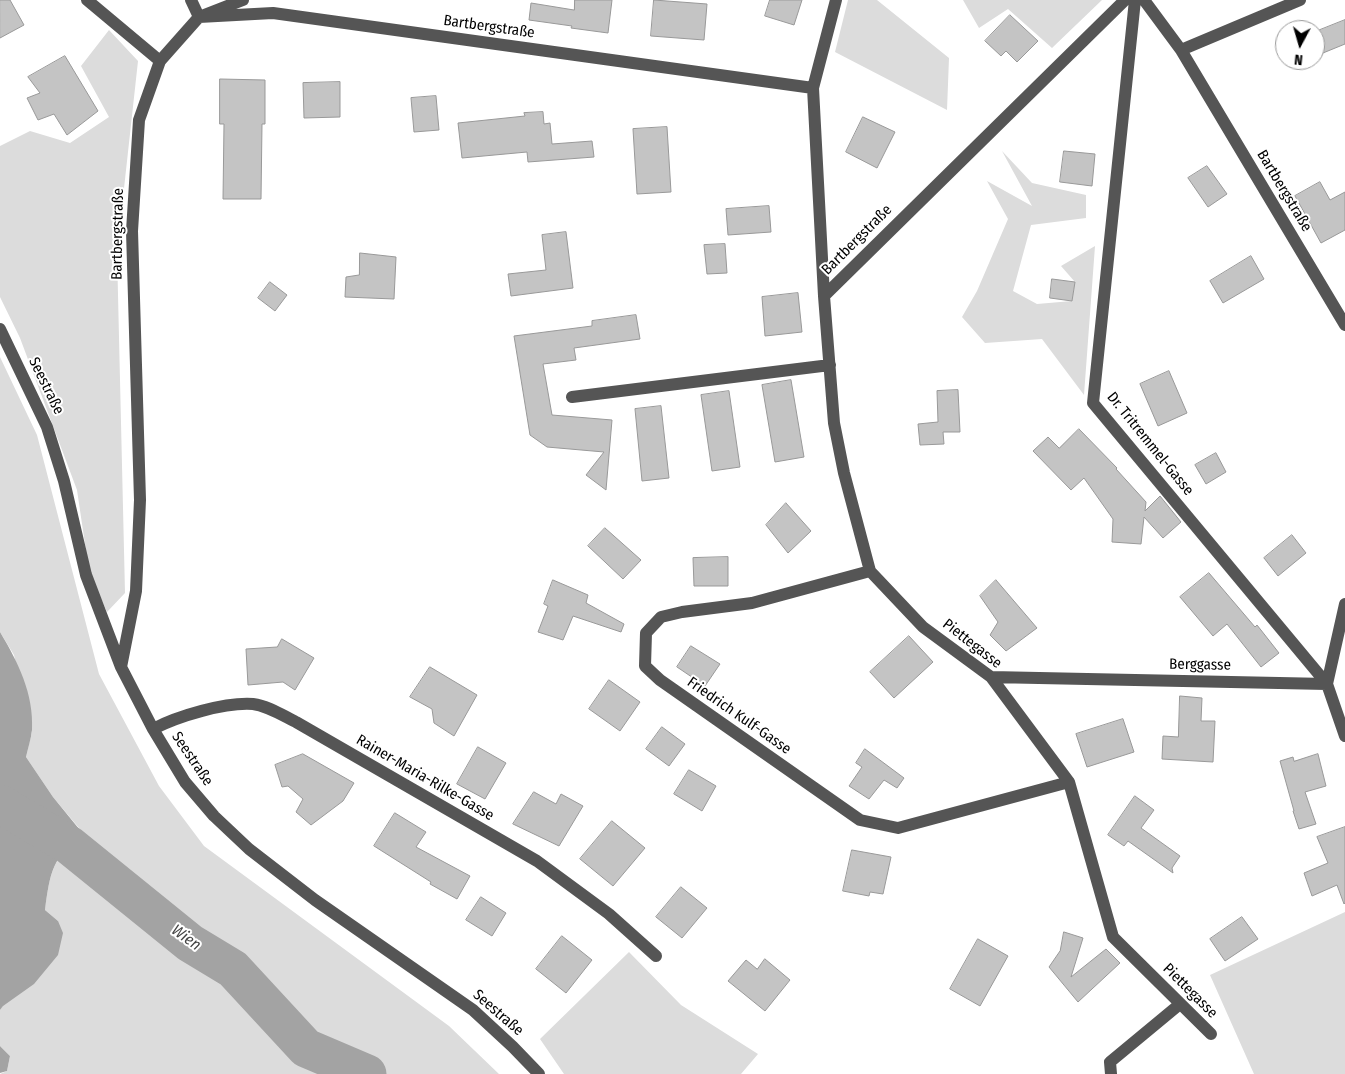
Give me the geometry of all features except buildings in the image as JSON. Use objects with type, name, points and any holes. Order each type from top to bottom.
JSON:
[{"type":"street","points":[[87,0],[160,61]]},
{"type":"street","points":[[191,0],[199,18],[243,0]]},
{"type":"street","points":[[813,88],[836,0]]},
{"type":"street","name":"Bartbergstraße","points":[[824,296],[1125,0]]},
{"type":"street","name":"Dr. Tritremmel-Gasse","points":[[1135,0],[1093,403],[1327,684],[1345,736]]},
{"type":"street","name":"Bartbergstraße","points":[[1144,0],[1181,50],[1345,325]]},
{"type":"street","points":[[1181,50],[1300,0]]},
{"type":"street","name":"Bartbergstraße","points":[[121,667],[136,591],[140,500],[132,231],[139,120],[160,61],[199,18],[273,13],[813,88],[824,296]]},
{"type":"street","name":"Piettegasse","points":[[824,296],[834,423],[844,473],[870,571],[923,626],[991,677],[1069,782],[1113,936],[1211,1034]]},
{"type":"street","name":"Seestraße","points":[[0,329],[47,426],[64,481],[86,575],[121,667],[153,729],[185,782],[214,816],[248,848],[315,900],[473,1010],[539,1074]]},
{"type":"street","points":[[572,397],[830,365]]},
{"type":"street","name":"Friedrich Kulf-Gasse","points":[[870,571],[752,603],[682,612],[661,617],[646,633],[645,666],[660,680],[860,820],[898,828],[1069,782]]},
{"type":"street","points":[[1327,684],[1345,604]]},
{"type":"street","name":"Berggasse","points":[[991,677],[1327,684]]},
{"type":"street","name":"Rainer-Maria-Rilke-Gasse","points":[[153,729],[168,722],[224,705],[253,704],[266,707],[296,722],[536,861],[609,914],[656,956]]},
{"type":"street","points":[[1111,1074],[1110,1062],[1180,1004]]},
{"type":"shaded area","points":[[848,0],[877,0],[949,58],[947,110],[835,52]]},
{"type":"shaded area","points":[[963,0],[1102,0],[1052,48],[1008,9],[979,28]]},
{"type":"shaded area","points":[[109,30],[138,61],[117,252],[125,593],[107,612],[89,571],[77,490],[20,338],[0,297],[0,146],[30,131],[70,143],[109,117],[81,66]]},
{"type":"shaded area","points":[[1002,151],[1032,183],[1086,195],[1086,218],[1031,225],[1013,291],[1037,304],[1072,301],[1075,282],[1061,266],[1095,246],[1084,395],[1042,339],[985,343],[962,317],[977,291],[1008,219],[987,181],[1032,206]]},
{"type":"shaded area","points":[[0,357],[37,435],[99,674],[159,786],[204,846],[449,1026],[499,1074],[0,1074],[7,1071],[10,1056],[0,1046],[0,1010],[58,921],[45,910],[51,876],[54,867],[65,850],[84,834],[53,797],[26,757],[32,732],[14,655],[0,632]]},
{"type":"shaded area","points":[[0,632],[19,667],[28,691],[32,730],[26,757],[53,797],[84,835],[65,850],[54,866],[51,876],[45,910],[58,921],[63,933],[58,955],[34,984],[0,1010]]},
{"type":"shaded area","points":[[1345,912],[1345,1074],[1254,1074],[1210,975]]},
{"type":"shaded area","points":[[629,952],[681,1005],[758,1054],[741,1074],[564,1074],[540,1039]]},
{"type":"shaded area","points":[[0,1046],[10,1056],[7,1071],[0,1073]]},
{"type":"waterway","name":"Wien","points":[[0,804],[69,845],[190,943],[233,969],[306,1048],[367,1074]]}]
